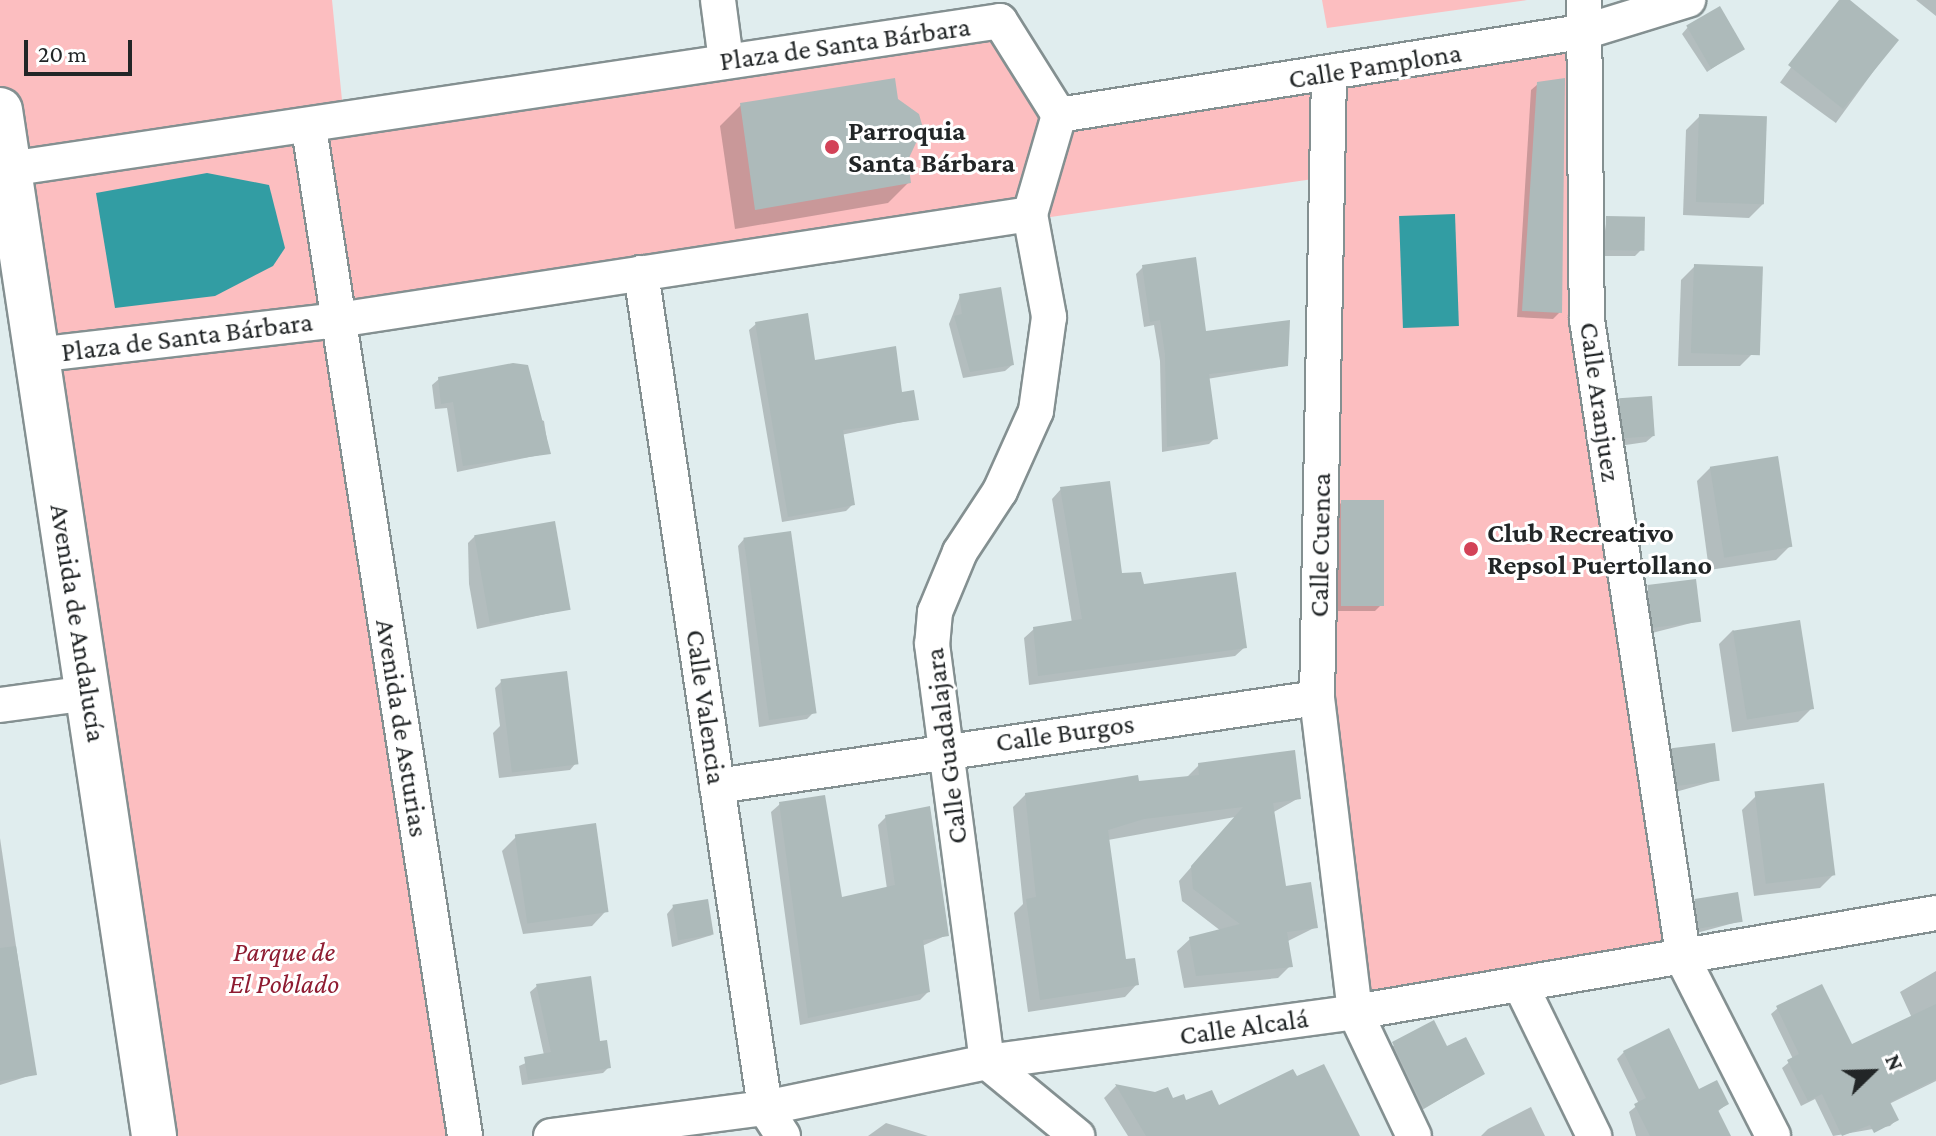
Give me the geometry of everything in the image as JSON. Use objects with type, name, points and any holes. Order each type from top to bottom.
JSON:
[{"type":"street","points":[[718,0],[726,61]]},
{"type":"street","name":"Calle Pamplona","points":[[1059,115],[1329,74],[1586,16],[1688,0]]},
{"type":"street","name":"Plaza de Santa Bárbara","points":[[9,169],[309,128],[726,61],[998,11],[1059,115]]},
{"type":"street","name":"Calle Aranjuez","points":[[1586,16],[1587,320],[1684,961],[1773,1136]]},
{"type":"street","name":"Calle Cuenca","points":[[1329,74],[1317,698],[1355,1012],[1414,1136]]},
{"type":"street","name":"Avenida de Andalucía","points":[[0,110],[9,169],[11,261],[36,355],[154,1136]]},
{"type":"street","points":[[1030,214],[1059,115]]},
{"type":"street","name":"Plaza de Santa Bárbara","points":[[309,128],[338,320]]},
{"type":"street","name":"Plaza de Santa Bárbara","points":[[36,355],[338,320],[1030,214]]},
{"type":"street","name":"Calle Guadalajara","points":[[987,1062],[945,749],[935,612],[1036,411],[1049,317],[1030,214]]},
{"type":"street","name":"Calle Valencia","points":[[641,273],[717,786],[774,1122]]},
{"type":"street","name":"Avenida de Asturias","points":[[338,320],[465,1136]]},
{"type":"street","points":[[0,705],[89,693]]},
{"type":"street","name":"Calle Burgos","points":[[717,786],[945,749],[1317,698]]},
{"type":"street","name":"Calle Alcalá","points":[[551,1136],[774,1122],[987,1062],[1355,1012],[1684,961],[1936,913]]},
{"type":"street","points":[[1521,986],[1594,1136]]},
{"type":"street","points":[[987,1062],[1077,1136]]},
{"type":"green space","name":"Parque de El Poblado","points":[[0,0],[332,0],[344,120],[1000,21],[1059,115],[1587,31],[1587,320],[1684,961],[1355,1012],[1317,698],[1327,177],[338,320],[465,1136],[154,1136],[0,110]]},
{"type":"green space","points":[[1322,0],[1527,0],[1327,28]]},
{"type":"water","points":[[207,173],[269,185],[285,248],[273,266],[215,296],[115,308],[96,193]]},
{"type":"water","points":[[1455,214],[1459,326],[1403,328],[1399,216]]},
{"type":"building","points":[[1839,0],[1850,0],[1899,40],[1843,109],[1788,65]]},
{"type":"building","points":[[1720,6],[1745,49],[1711,69],[1686,26]]},
{"type":"building","name":"Parroquia Santa Bárbara","points":[[895,78],[898,99],[919,114],[923,128],[908,160],[911,183],[755,210],[740,103]]},
{"type":"building","points":[[1565,78],[1562,313],[1522,311],[1537,82]]},
{"type":"building","points":[[1699,114],[1767,116],[1764,204],[1696,202]]},
{"type":"building","points":[[1606,216],[1645,217],[1644,251],[1605,250]]},
{"type":"building","points":[[1196,257],[1206,331],[1290,320],[1288,366],[1209,374],[1218,439],[1167,447],[1165,354],[1160,320],[1150,322],[1142,265]]},
{"type":"building","points":[[1694,264],[1763,266],[1760,355],[1691,353]]},
{"type":"building","points":[[1001,287],[1014,365],[970,372],[954,316],[962,314],[959,294]]},
{"type":"building","points":[[808,313],[815,360],[896,346],[902,392],[914,390],[919,420],[843,430],[855,505],[788,517],[755,322]]},
{"type":"building","points":[[513,363],[528,365],[551,454],[463,466],[453,402],[441,404],[438,377]]},
{"type":"building","points":[[1652,396],[1655,436],[1622,438],[1619,398]]},
{"type":"building","points":[[1778,456],[1792,547],[1724,558],[1710,467]]},
{"type":"building","points":[[1110,481],[1122,573],[1141,572],[1144,584],[1236,572],[1247,648],[1038,676],[1033,627],[1082,619],[1060,487]]},
{"type":"building","points":[[1341,500],[1384,500],[1384,606],[1341,606]]},
{"type":"building","points":[[555,521],[571,610],[490,624],[474,535]]},
{"type":"building","points":[[791,531],[817,713],[769,720],[743,538]]},
{"type":"building","points":[[1696,579],[1701,622],[1653,628],[1647,585]]},
{"type":"building","points":[[1800,620],[1814,709],[1747,720],[1733,631]]},
{"type":"building","points":[[567,671],[578,764],[512,772],[500,679]]},
{"type":"building","points":[[1715,743],[1720,781],[1676,786],[1671,748]]},
{"type":"building","points":[[1295,750],[1301,799],[1273,803],[1286,886],[1311,882],[1318,928],[1287,932],[1293,967],[1196,976],[1189,937],[1240,924],[1193,889],[1191,866],[1243,807],[1144,819],[1108,830],[1126,959],[1135,958],[1139,985],[1040,1000],[1026,899],[1036,897],[1025,793],[1138,775],[1139,781],[1199,775],[1198,763]]},
{"type":"building","points":[[1824,783],[1835,875],[1766,884],[1755,792]]},
{"type":"building","points":[[825,795],[842,897],[895,885],[885,815],[930,806],[949,936],[923,940],[930,992],[808,1018],[779,802]]},
{"type":"building","points":[[596,823],[609,912],[527,924],[515,834]]},
{"type":"building","points":[[1738,892],[1743,922],[1699,929],[1695,899]]},
{"type":"building","points":[[708,899],[714,935],[678,940],[672,905]]},
{"type":"building","points":[[16,946],[37,1075],[0,1081],[0,948]]},
{"type":"building","points":[[591,976],[600,1041],[607,1040],[611,1068],[528,1080],[524,1057],[551,1052],[536,984]]},
{"type":"building","points":[[1822,984],[1852,1044],[1936,1004],[1936,1079],[1890,1102],[1899,1120],[1874,1133],[1870,1125],[1842,1136],[1822,1094],[1808,1101],[1787,1060],[1799,1054],[1776,1006]]},
{"type":"building","points":[[1434,1020],[1447,1046],[1466,1037],[1485,1074],[1424,1108],[1392,1042]]},
{"type":"building","points":[[1669,1028],[1699,1089],[1717,1080],[1729,1104],[1718,1110],[1731,1136],[1650,1136],[1634,1104],[1646,1098],[1623,1051]]},
{"type":"building","points":[[1324,1064],[1360,1136],[1146,1136],[1115,1084],[1155,1092],[1168,1087],[1173,1098],[1184,1094],[1186,1100],[1212,1090],[1219,1105],[1293,1069],[1297,1076]]},
{"type":"place","name":"Parroquia Santa Bárbara","points":[[832,147]]},
{"type":"place","name":"Club Recreativo Repsol Puertollano","points":[[1471,549]]}]
